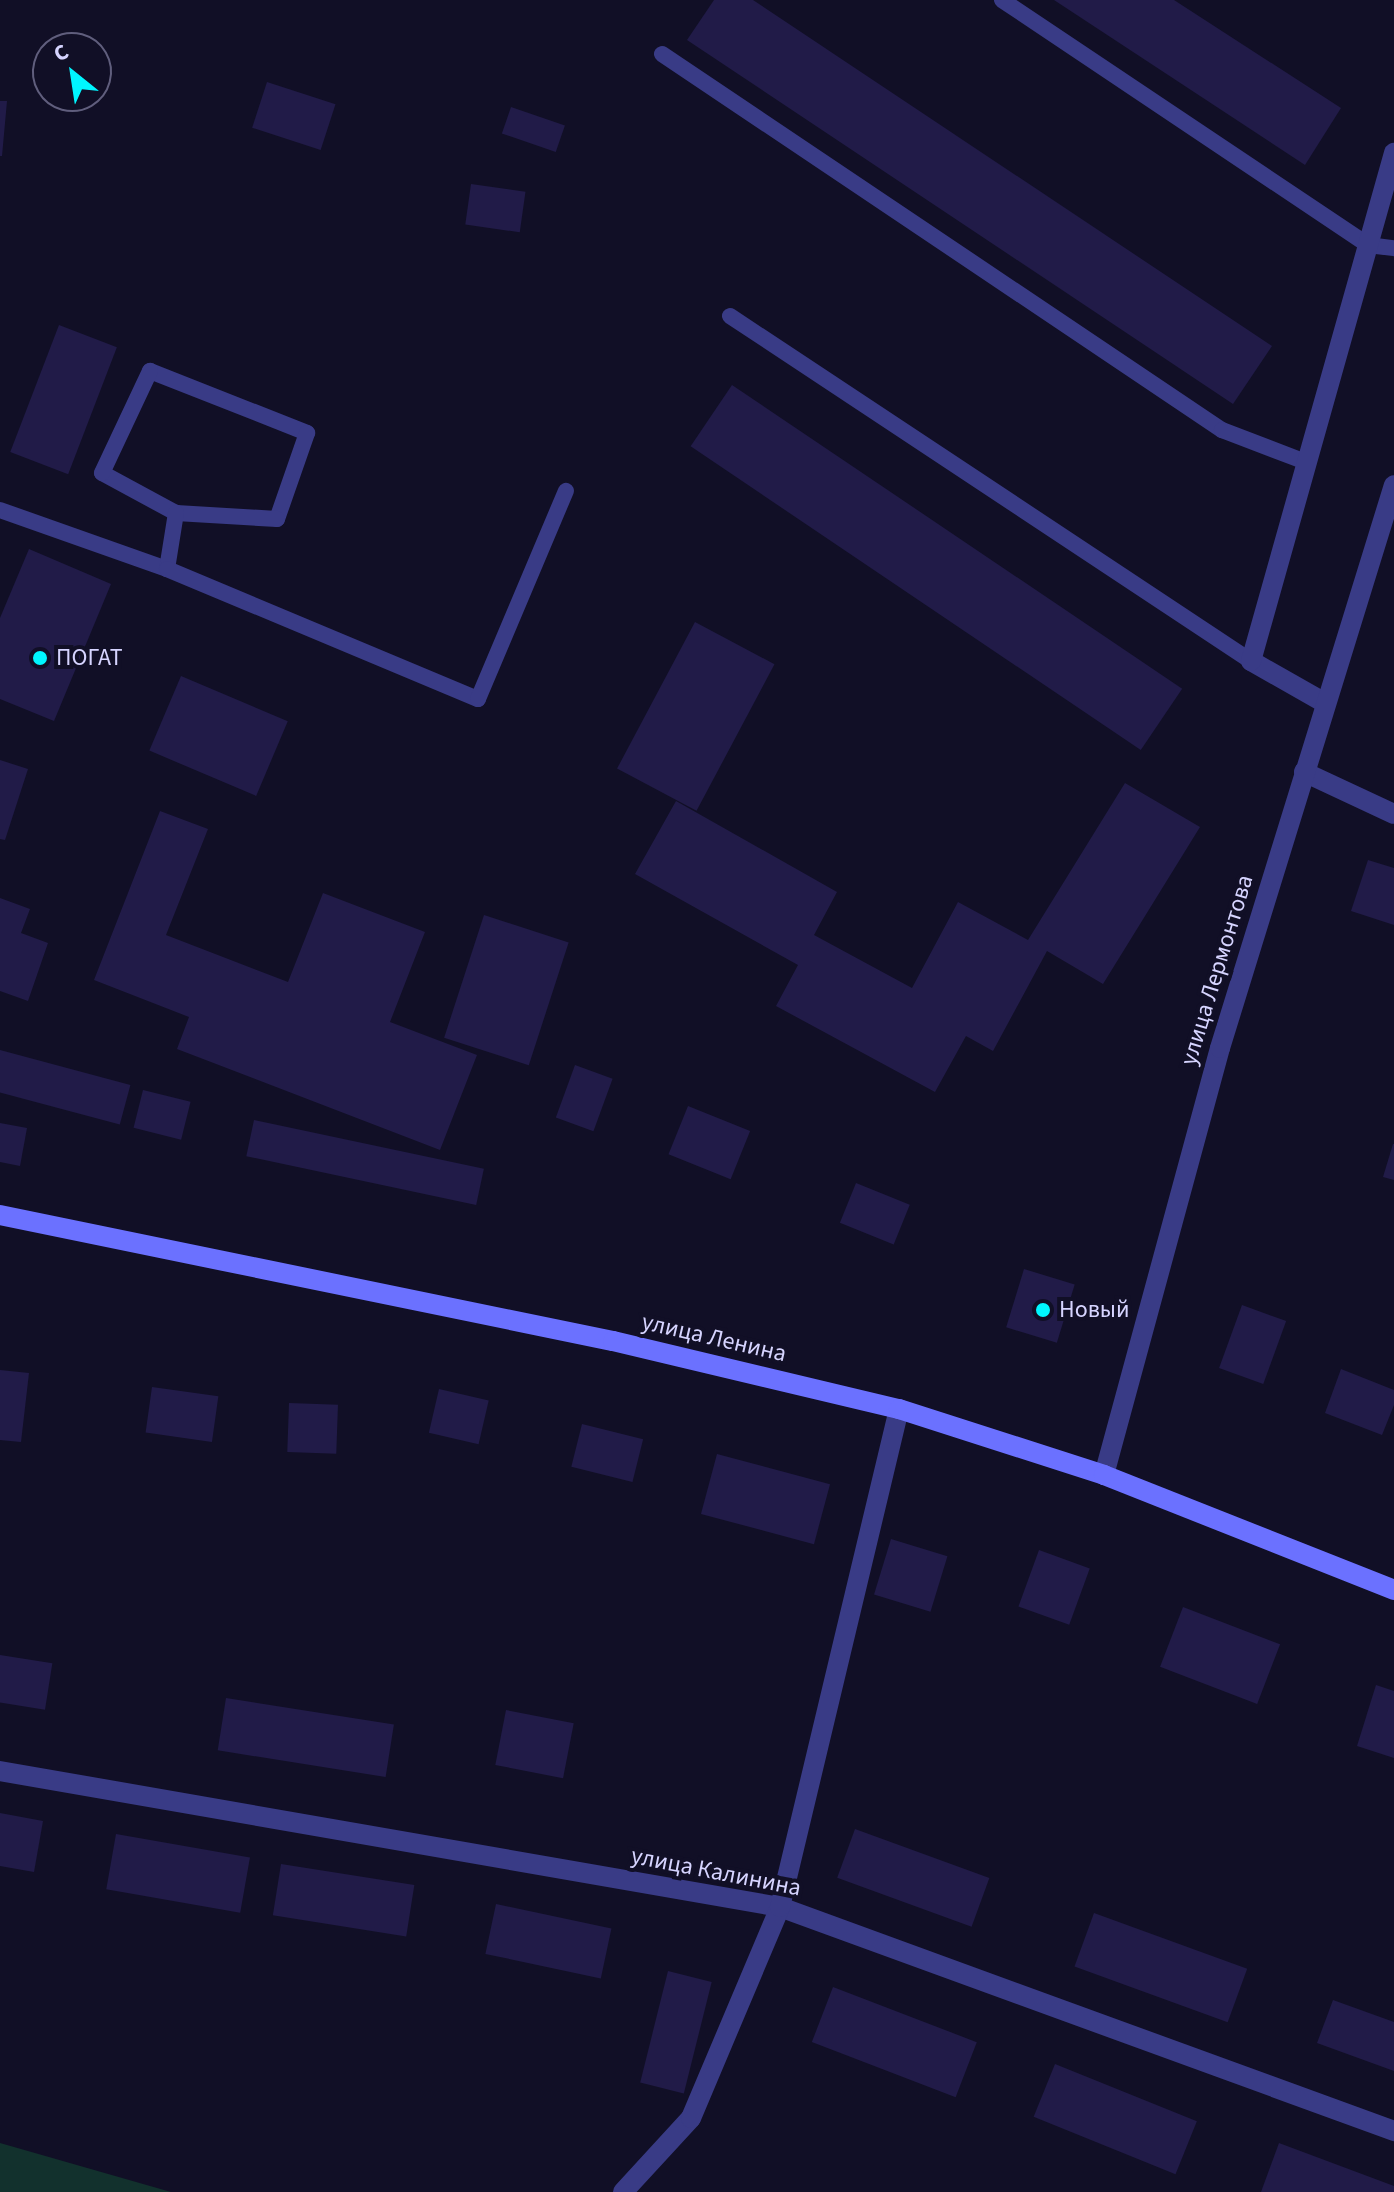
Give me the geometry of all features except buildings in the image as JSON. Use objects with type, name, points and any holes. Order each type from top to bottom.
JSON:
[{"type":"main road","name":"улица Ленина","points":[[0,1215],[613,1341],[899,1409],[1104,1475],[1394,1590]]},
{"type":"street","points":[[1325,703],[1251,661],[1394,153]]},
{"type":"street","name":"улица Лермонтова","points":[[1104,1475],[1220,1048],[1394,485]]},
{"type":"street","points":[[1304,772],[1394,814]]},
{"type":"street","points":[[623,2192],[691,2118],[780,1907],[899,1409]]},
{"type":"street","name":"улица Калинина","points":[[0,1771],[780,1907],[1394,2131]]},
{"type":"lane","points":[[1002,0],[1368,245],[1394,248]]},
{"type":"lane","points":[[662,54],[1222,430],[1306,462]]},
{"type":"lane","points":[[730,316],[1251,661]]},
{"type":"lane","points":[[150,371],[307,433],[277,519],[176,513],[102,473],[150,371]]},
{"type":"lane","points":[[0,510],[167,569],[478,699],[566,491]]},
{"type":"lane","points":[[167,569],[176,513]]},
{"type":"green space","points":[[0,2143],[171,2192],[0,2192]]},
{"type":"place","name":"ПОГАТ","points":[[40,658]]},
{"type":"place","name":"Новый","points":[[1043,1310]]}]
